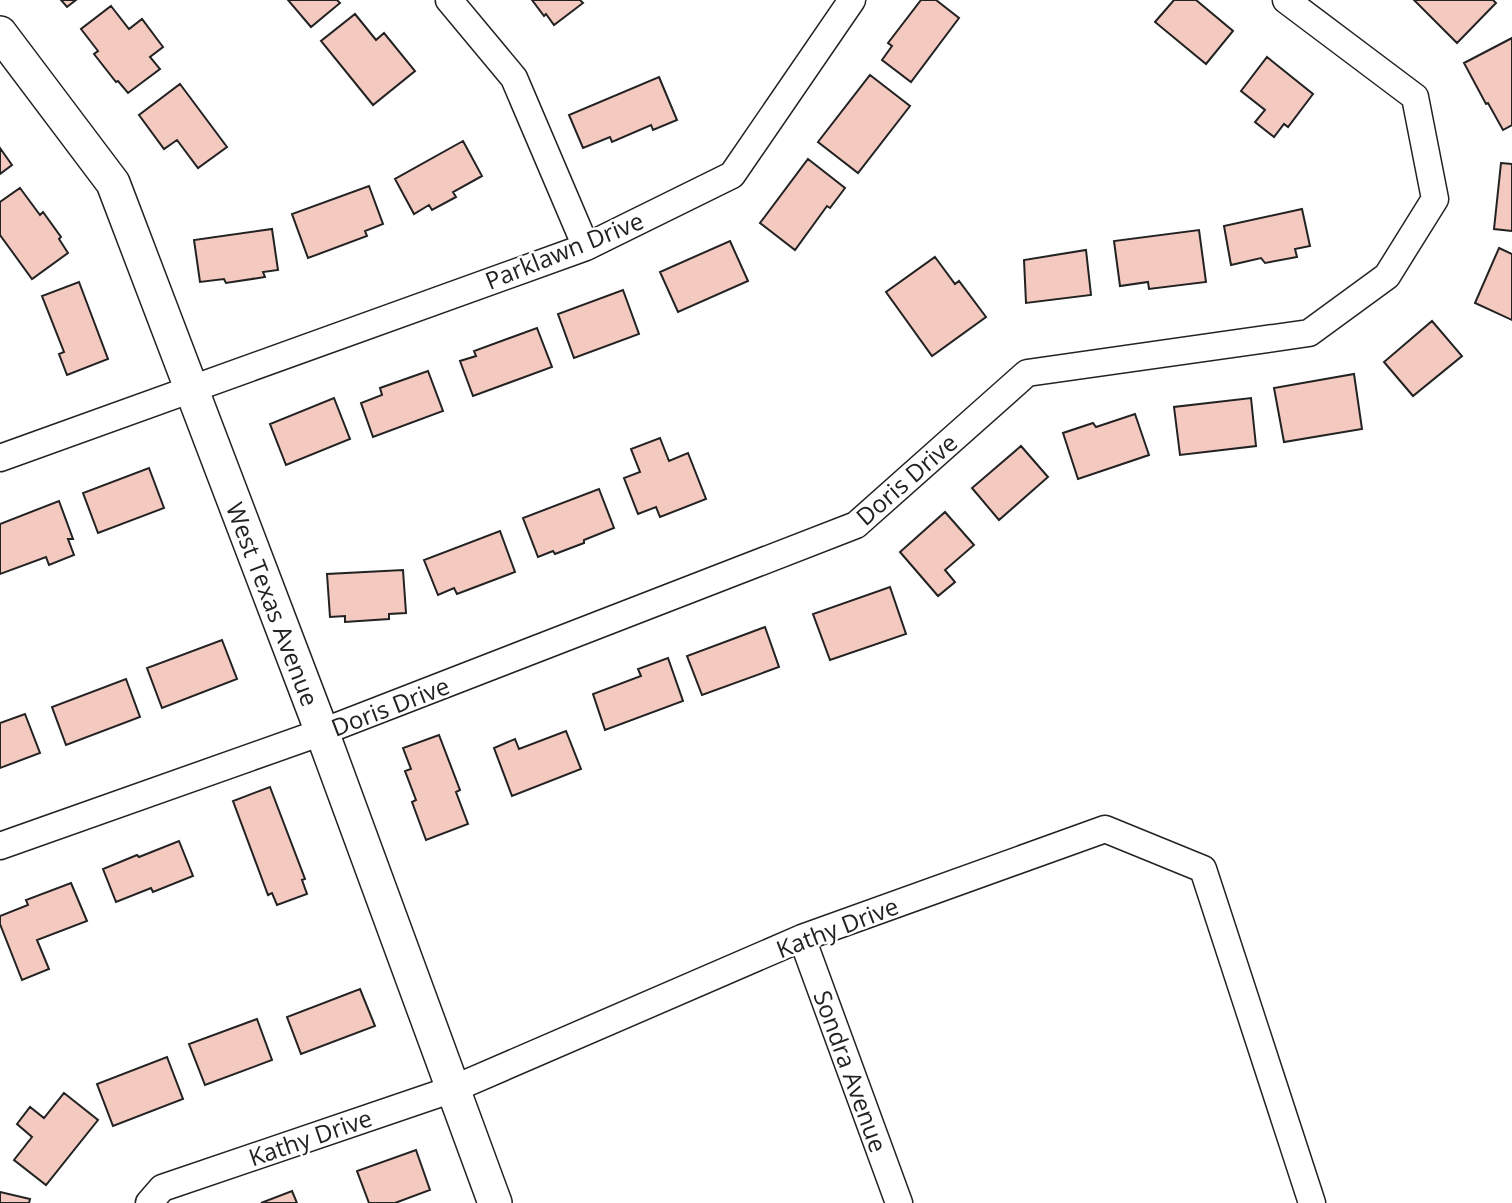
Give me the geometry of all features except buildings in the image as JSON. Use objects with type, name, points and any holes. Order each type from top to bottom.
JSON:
[{"type":"street","points":[[449,0],[514,78],[586,247]]},
{"type":"street","name":"Parklawn Drive","points":[[0,458],[586,247],[732,175],[852,0]]},
{"type":"street","name":"Doris Drive","points":[[0,846],[322,732],[856,525],[1027,373],[1309,333],[1387,276],[1435,199],[1415,97],[1286,0]]},
{"type":"street","name":"West Texas Avenue","points":[[0,33],[113,183],[322,732],[495,1203]]},
{"type":"street","name":"Kathy Drive","points":[[149,1203],[162,1188],[453,1089],[802,938],[1104,829],[1203,869],[1312,1203]]},
{"type":"street","name":"Sondra Avenue","points":[[802,938],[899,1203]]}]
